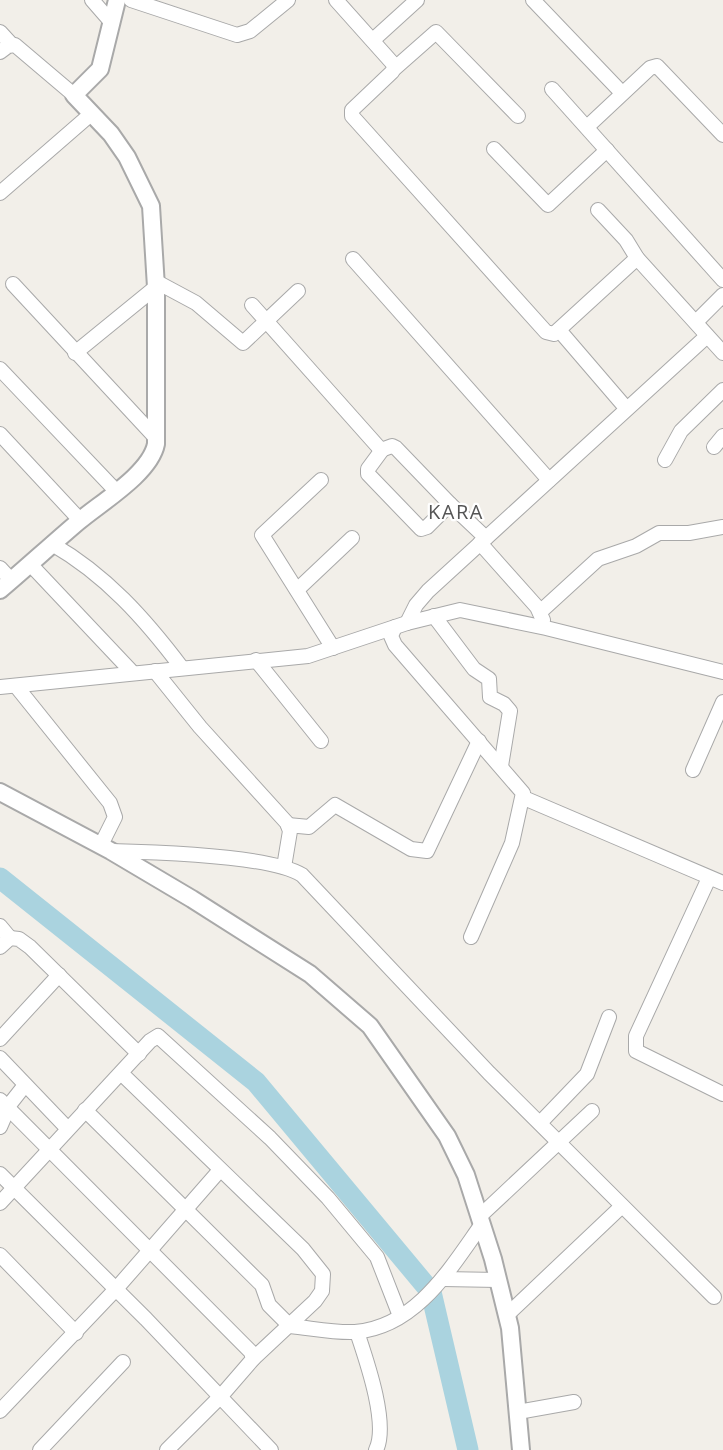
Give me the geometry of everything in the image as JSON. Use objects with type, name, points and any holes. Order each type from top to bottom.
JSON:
[{"type":"street","points":[[92,0],[112,23]]},
{"type":"street","points":[[74,95],[100,69],[117,0]]},
{"type":"street","points":[[131,0],[237,35],[250,31],[288,0]]},
{"type":"street","points":[[336,0],[394,63],[394,69]]},
{"type":"street","points":[[373,40],[417,0]]},
{"type":"street","points":[[532,0],[622,93]]},
{"type":"street","points":[[0,32],[6,48],[74,95],[127,157],[150,200],[155,284],[155,449],[148,460],[117,492],[80,520],[30,564],[4,580]]},
{"type":"street","points":[[518,116],[436,32],[352,110],[352,116],[546,332],[552,335],[559,330],[637,258]]},
{"type":"street","points":[[587,127],[650,68],[657,66],[723,135]]},
{"type":"street","points":[[552,88],[723,280]]},
{"type":"street","points":[[0,193],[91,114]]},
{"type":"street","points":[[494,149],[547,205],[607,150]]},
{"type":"street","points":[[598,210],[626,240],[637,258],[723,353]]},
{"type":"street","points":[[353,259],[549,480]]},
{"type":"street","points":[[13,284],[156,438]]},
{"type":"street","points":[[155,284],[196,303],[243,343],[298,291]]},
{"type":"street","points":[[75,353],[155,284]]},
{"type":"street","points":[[696,322],[723,295]]},
{"type":"street","points":[[252,305],[382,450]]},
{"type":"street","points":[[559,330],[626,408]]},
{"type":"street","points":[[471,937],[512,843],[524,798],[521,789],[395,645],[391,636],[418,602],[626,408],[707,336]]},
{"type":"street","points":[[0,369],[117,492]]},
{"type":"street","points":[[665,460],[681,431],[723,390]]},
{"type":"street","points":[[0,434],[80,520]]},
{"type":"street","points":[[450,504],[427,527],[421,529],[368,472],[382,450],[394,446],[450,504],[483,541],[540,612],[546,628]]},
{"type":"street","points":[[321,480],[262,535],[333,648]]},
{"type":"street","points":[[540,612],[598,560],[638,545],[659,533],[692,532],[723,527]]},
{"type":"street","points":[[297,590],[352,538]]},
{"type":"street","points":[[52,544],[86,564],[114,589],[155,633],[182,668]]},
{"type":"street","points":[[30,564],[132,672]]},
{"type":"street","points":[[0,687],[308,656],[401,625],[466,610],[723,672]]},
{"type":"street","points":[[434,616],[474,669],[488,677],[490,697],[504,704],[510,711],[501,766]]},
{"type":"street","points":[[256,660],[321,741]]},
{"type":"street","points":[[155,671],[200,727],[288,825],[290,831],[284,867]]},
{"type":"street","points":[[16,686],[110,803],[115,817],[106,848]]},
{"type":"street","points":[[693,770],[723,702]]},
{"type":"street","points":[[288,825],[309,827],[335,805],[411,849],[427,851],[478,741]]},
{"type":"street","points":[[0,792],[106,848],[310,974],[370,1026],[447,1136],[466,1175],[507,1315],[521,1450]]},
{"type":"street","points":[[524,798],[723,883]]},
{"type":"street","points":[[106,848],[213,857],[284,867],[308,880],[489,1073],[714,1297]]},
{"type":"street","points":[[709,878],[635,1044],[636,1051],[648,1059],[723,1094]]},
{"type":"street","points":[[0,926],[5,942],[19,939],[30,947],[139,1054]]},
{"type":"street","points":[[0,1039],[59,975]]},
{"type":"street","points":[[540,1123],[587,1074],[609,1017]]},
{"type":"street","points":[[0,1203],[67,1128],[122,1074],[153,1038],[160,1037],[308,1175],[377,1257],[400,1316]]},
{"type":"street","points":[[0,1058],[67,1128]]},
{"type":"street","points":[[122,1074],[303,1249],[323,1274],[322,1291],[290,1326],[252,1359],[221,1396],[167,1450]]},
{"type":"street","points":[[0,1127],[4,1104],[25,1086]]},
{"type":"street","points":[[4,1104],[249,1349],[252,1359]]},
{"type":"street","points":[[86,1110],[262,1285],[269,1305],[290,1326],[357,1332],[400,1316],[414,1308],[443,1279],[481,1220],[592,1111]]},
{"type":"street","points":[[0,1410],[76,1333],[220,1170]]},
{"type":"street","points":[[0,1174],[116,1289],[271,1450]]},
{"type":"street","points":[[507,1315],[622,1206]]},
{"type":"street","points":[[0,1255],[76,1333]]},
{"type":"street","points":[[443,1279],[498,1280]]},
{"type":"street","points":[[357,1332],[373,1382],[381,1436],[376,1450]]},
{"type":"street","points":[[40,1450],[123,1362]]},
{"type":"street","points":[[518,1412],[574,1402]]},
{"type":"waterway","points":[[0,878],[256,1082],[431,1292],[468,1450]]},
{"type":"district","name":"KARA","points":[[456,512]]}]
